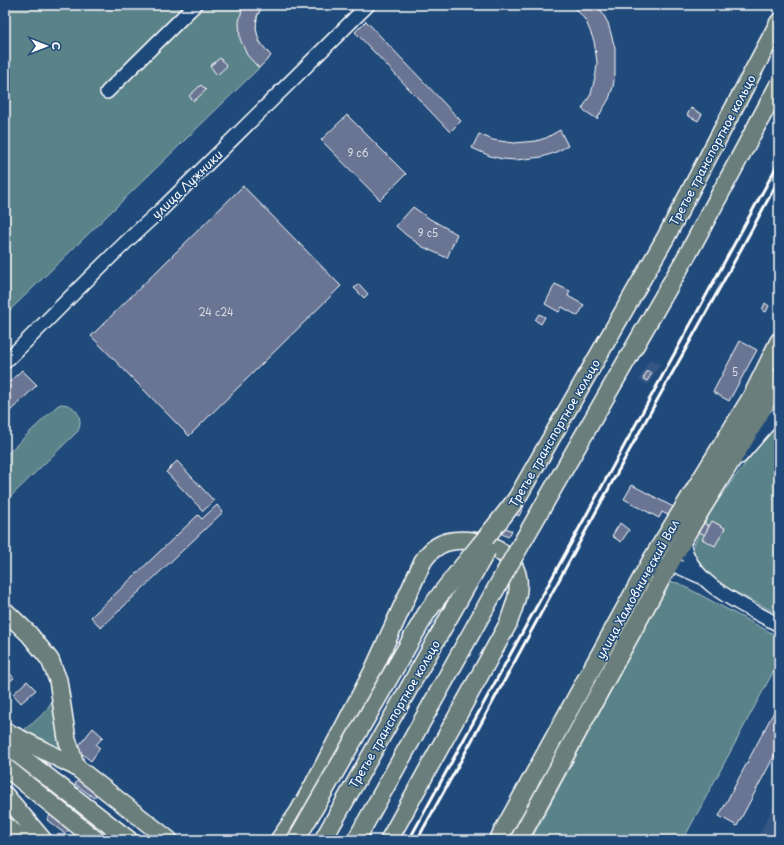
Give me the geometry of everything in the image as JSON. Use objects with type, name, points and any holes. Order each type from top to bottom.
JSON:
[{"type":"main road","name":"Третье транспортное кольцо","points":[[322,840],[666,237],[779,22]]},
{"type":"main road","points":[[356,840],[508,567],[690,250],[779,84]]},
{"type":"main road","name":"улица Хамовнический Вал","points":[[498,840],[645,572],[766,404],[779,341]]},
{"type":"main road","name":"улица Хамовнический Вал","points":[[519,840],[666,569],[766,404],[779,378]]},
{"type":"main road","points":[[296,840],[426,614],[496,527],[517,498]]},
{"type":"main road","points":[[279,840],[298,813],[372,673],[423,561],[432,550],[446,542],[460,540],[472,541],[489,546],[502,552],[513,564],[518,579],[517,598],[508,624],[389,840]]},
{"type":"main road","points":[[5,612],[29,634],[50,660],[58,680],[67,739],[76,767]]},
{"type":"main road","points":[[5,731],[76,767],[169,840]]},
{"type":"main road","points":[[5,744],[129,840]]},
{"type":"main road","points":[[5,767],[96,840]]},
{"type":"main road","points":[[5,795],[43,840]]},
{"type":"main road","points":[[5,826],[25,840]]},
{"type":"street","points":[[107,92],[195,5]]},
{"type":"street","name":"улица Лужники","points":[[5,362],[49,320],[130,237],[161,210],[368,5]]},
{"type":"street","points":[[683,541],[684,551],[690,563],[706,581],[728,596],[779,625]]},
{"type":"street","points":[[645,572],[666,569],[706,581]]},
{"type":"shaded area","points":[[650,359],[660,364],[648,385],[639,380]]},
{"type":"shaded area","points":[[779,796],[779,840],[756,840]]},
{"type":"green space","points":[[5,5],[263,5],[259,12],[256,26],[262,44],[271,56],[5,315]]},
{"type":"green space","points":[[61,404],[71,406],[75,409],[80,421],[78,431],[5,502],[5,456],[57,406]]},
{"type":"green space","points":[[779,419],[779,614],[703,575],[691,553],[708,517],[730,483]]},
{"type":"green space","points":[[672,582],[678,583],[779,637],[779,661],[683,840],[531,840],[665,589]]},
{"type":"green space","points":[[52,701],[63,749],[67,758],[20,732],[38,718]]},
{"type":"building","points":[[243,5],[263,5],[257,16],[256,29],[259,41],[271,56],[259,68],[247,55],[240,39],[239,22]]},
{"type":"building","points":[[573,5],[598,5],[608,23],[615,48],[615,74],[613,87],[609,99],[597,119],[582,109],[591,94],[596,73],[597,62],[594,41],[586,21]]},
{"type":"building","points":[[366,21],[461,121],[450,132],[355,32]]},
{"type":"building","points":[[220,58],[227,66],[217,75],[210,66]]},
{"type":"building","points":[[201,85],[206,90],[194,101],[189,96]]},
{"type":"building","points":[[691,108],[702,114],[698,121],[687,115]]},
{"type":"building","points":[[347,115],[406,174],[380,200],[321,140]]},
{"type":"building","points":[[560,130],[568,146],[542,157],[516,160],[502,159],[490,156],[472,148],[479,134],[493,140],[514,143],[536,141],[546,138]]},
{"type":"building","points":[[243,186],[341,286],[189,436],[91,336]]},
{"type":"building","points":[[413,207],[430,219],[457,234],[447,258],[423,247],[396,226]]},
{"type":"building","points":[[359,284],[368,294],[364,298],[354,288]]},
{"type":"building","points":[[555,284],[570,291],[568,296],[584,305],[578,316],[562,307],[559,312],[545,304]]},
{"type":"building","points":[[765,303],[769,306],[766,312],[762,310]]},
{"type":"building","points":[[539,314],[545,317],[541,324],[535,320]]},
{"type":"building","points":[[740,341],[757,350],[729,401],[713,392]]},
{"type":"building","points":[[22,370],[37,385],[5,416],[5,386]]},
{"type":"building","points":[[647,371],[652,373],[647,381],[643,379]]},
{"type":"building","points":[[177,461],[214,501],[203,511],[166,472]]},
{"type":"building","points":[[632,485],[709,526],[705,535],[662,512],[659,518],[624,499]]},
{"type":"building","points":[[510,498],[524,506],[519,516],[504,508]]},
{"type":"building","points":[[217,505],[223,512],[101,628],[91,617],[198,515],[202,519]]},
{"type":"building","points":[[712,521],[725,528],[715,546],[702,539]]},
{"type":"building","points":[[620,523],[629,530],[621,542],[612,536]]},
{"type":"building","points":[[504,527],[512,531],[508,537],[500,533]]},
{"type":"building","points":[[5,668],[14,678],[5,685]]},
{"type":"building","points":[[27,681],[36,690],[21,703],[13,694]]},
{"type":"building","points":[[779,702],[779,747],[737,826],[719,816]]},
{"type":"building","points":[[93,728],[103,737],[96,745],[100,748],[91,761],[76,749]]},
{"type":"building","points":[[79,779],[97,794],[94,798],[75,784]]},
{"type":"building","points":[[50,815],[69,830],[65,834],[47,820]]},
{"type":"railway","points":[[409,840],[779,162]]},
{"type":"railway","points":[[417,840],[779,179]]}]
